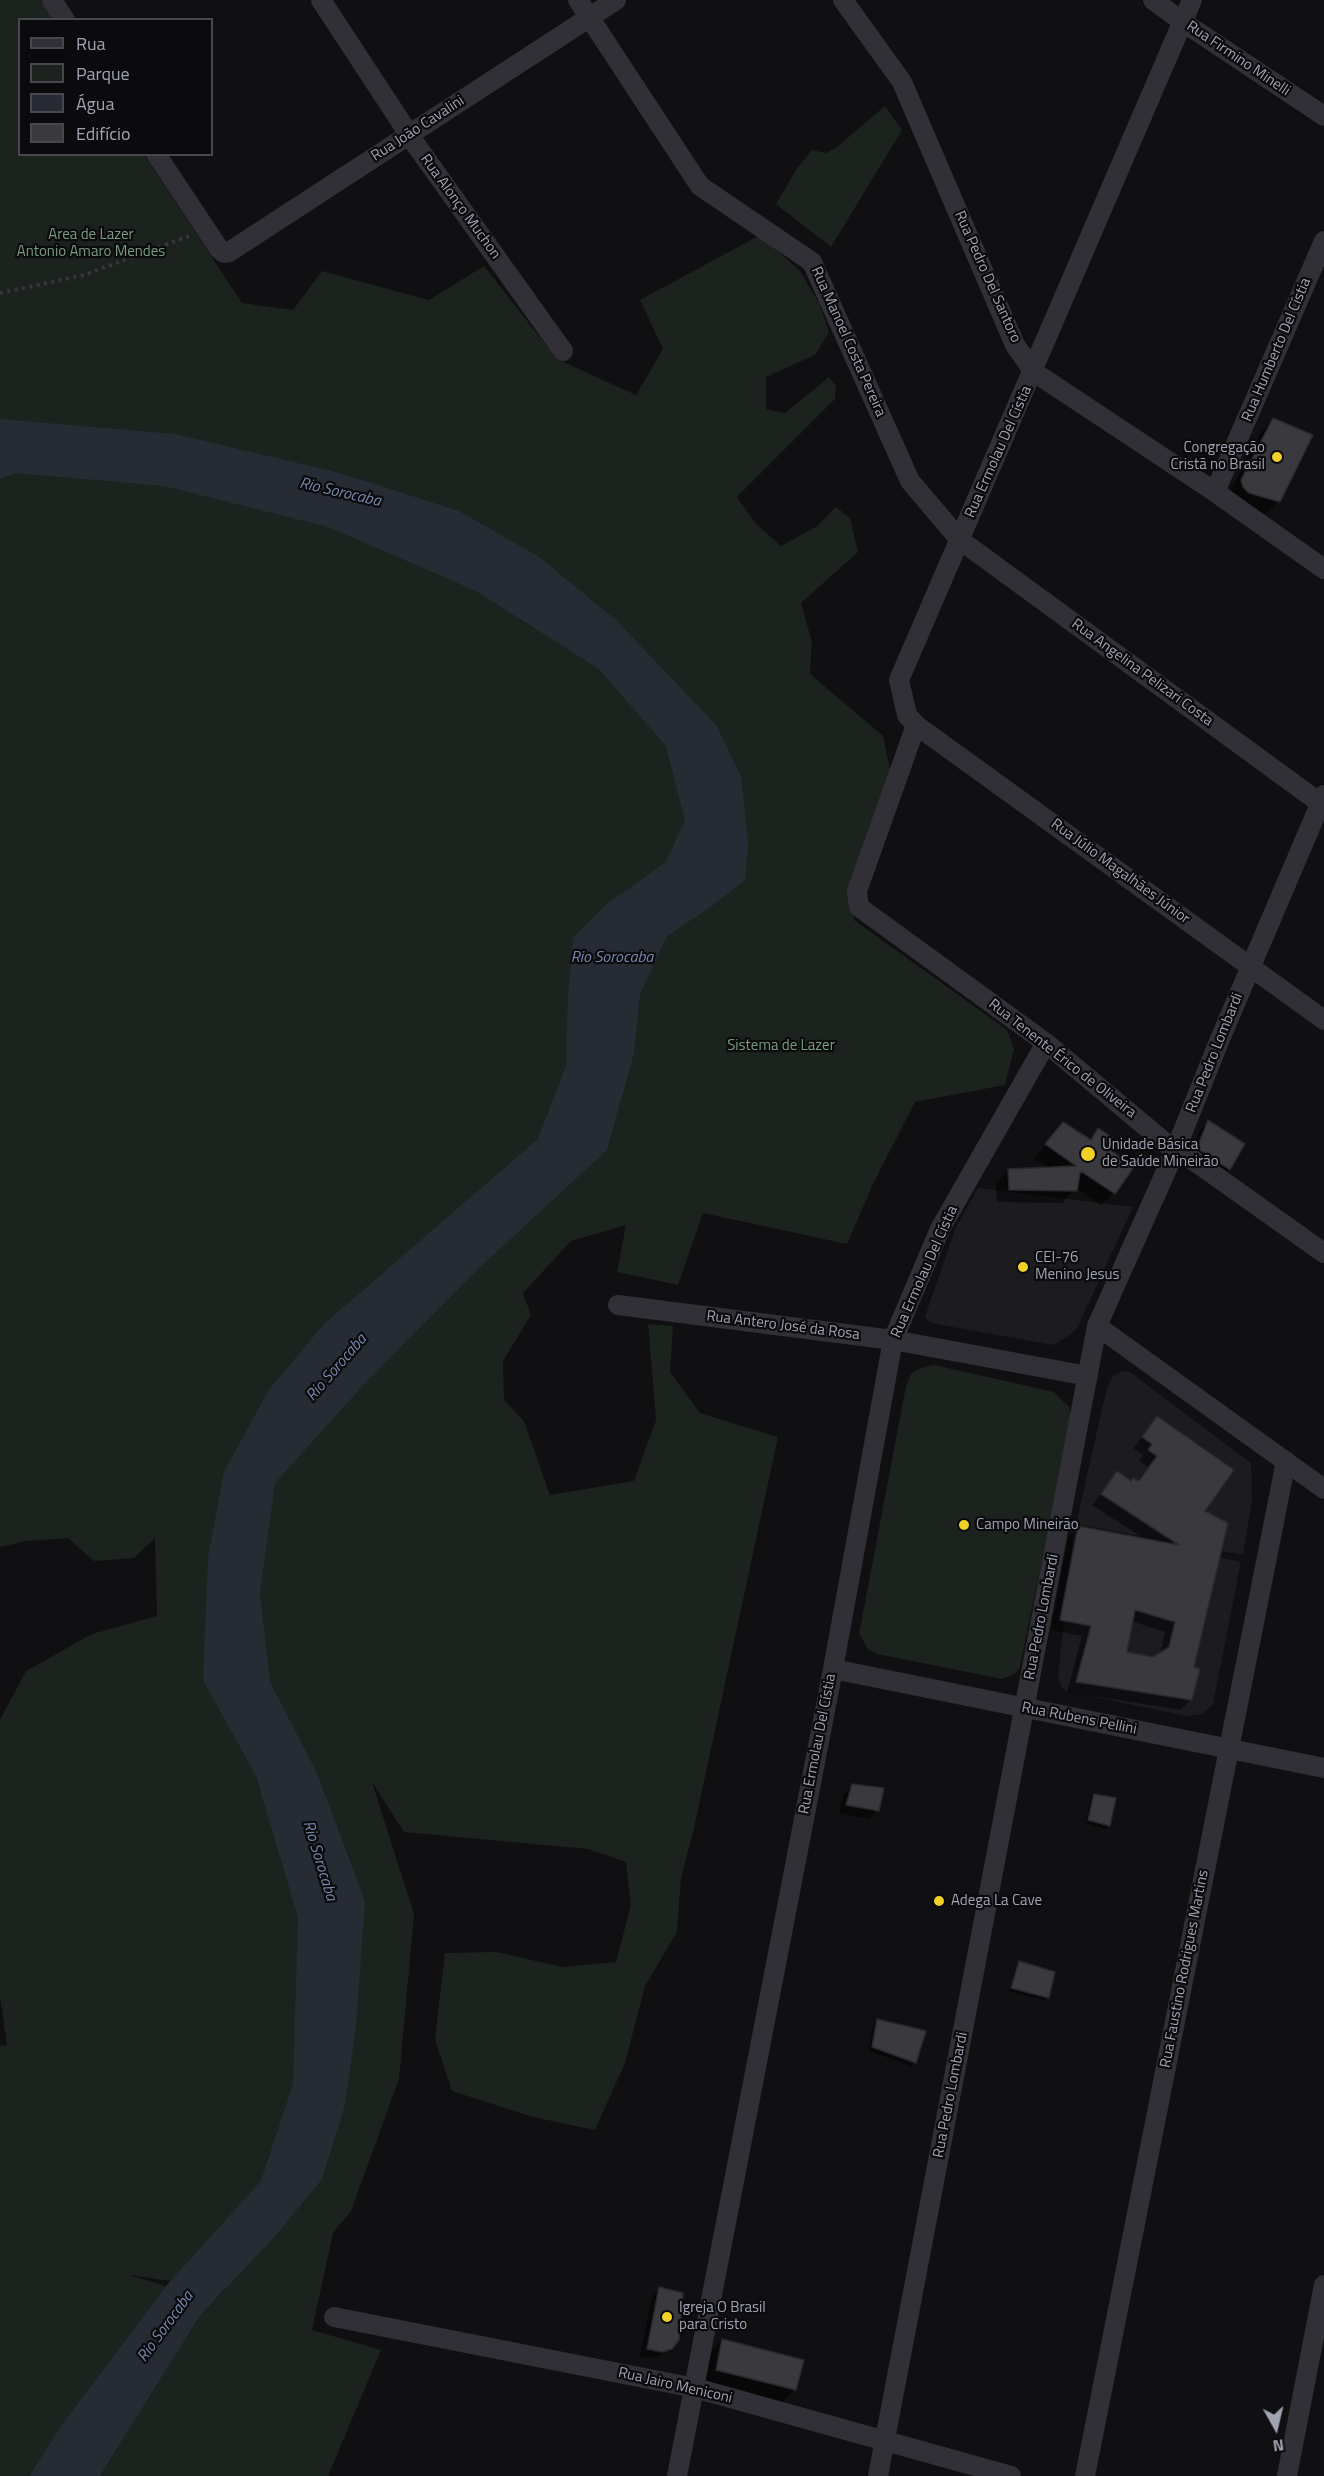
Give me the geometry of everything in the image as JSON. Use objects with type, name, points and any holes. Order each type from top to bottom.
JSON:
[{"type":"street","points":[[52,0],[64,18]]},
{"type":"street","name":"Rua Alonço Muchon","points":[[321,0],[411,134],[416,145],[563,351]]},
{"type":"street","name":"Rua Manoel Costa Pereira","points":[[578,0],[700,186],[812,262],[910,481],[960,540]]},
{"type":"street","name":"Rua João Cavalini","points":[[207,230],[219,249],[224,253],[229,252],[616,0]]},
{"type":"street","name":"Rua Pedro Del Santoro","points":[[843,0],[902,82],[1016,345],[1034,372],[1215,492],[1324,569]]},
{"type":"street","name":"Rua Firmino Minelli","points":[[1153,0],[1324,117]]},
{"type":"street","name":"Rua Ermolau Del Cístia","points":[[916,724],[907,715],[903,706],[899,680],[1034,372],[1192,0]]},
{"type":"street","points":[[157,156],[207,230]]},
{"type":"street","name":"Rua Humberto Del Cístia","points":[[1215,492],[1324,241]]},
{"type":"street","name":"Rua Angelina Pelizari Costa","points":[[960,540],[1323,801]]},
{"type":"street","name":"Rua Tenente Érico de Oliveira","points":[[916,724],[857,891],[859,907],[1046,1043],[1175,1151],[1193,1160],[1324,1253]]},
{"type":"street","name":"Rua Júlio Magalhães Júnior","points":[[916,724],[1324,1020]]},
{"type":"street","name":"Rua Pedro Lombardi","points":[[878,2476],[1097,1326],[1175,1151],[1323,801]]},
{"type":"street","name":"Rua Ermolau Del Cístia","points":[[677,2476],[833,1669],[893,1340],[940,1229],[1046,1043]]},
{"type":"street","name":"Rua Antero José da Rosa","points":[[618,1305],[893,1340],[1088,1376]]},
{"type":"street","points":[[1097,1326],[1324,1489]]},
{"type":"street","name":"Rua Faustino Rodrigues Martins","points":[[1085,2476],[1286,1461]]},
{"type":"street","name":"Rua Rubens Pellini","points":[[833,1669],[1324,1768]]},
{"type":"street","points":[[1287,2476],[1324,2286]]},
{"type":"street","name":"Rua Jairo Meniconi","points":[[334,2317],[695,2388],[1011,2476]]},
{"type":"path","points":[[0,293],[84,275],[207,230]]},
{"type":"shaded area","name":"CEI-76 Menino Jesus","points":[[978,1188],[1133,1207],[1077,1328],[1053,1345],[941,1325],[929,1322],[925,1316],[956,1227]]},
{"type":"shaded area","points":[[1122,1371],[1130,1372],[1251,1463],[1252,1500],[1243,1555],[1076,1524],[1107,1387],[1113,1376]]},
{"type":"shaded area","points":[[1074,1526],[1241,1562],[1213,1704],[1202,1714],[1187,1716],[1066,1691],[1061,1686],[1058,1677]]},
{"type":"green space","points":[[0,0],[41,0],[53,18],[18,18],[18,156],[145,156],[242,303],[293,310],[322,271],[429,300],[484,266],[557,359],[636,395],[663,349],[640,300],[760,235],[800,271],[819,303],[829,332],[815,355],[766,377],[766,409],[785,413],[829,377],[836,386],[835,399],[737,497],[755,523],[781,546],[816,527],[836,507],[850,518],[858,552],[801,603],[812,642],[810,674],[883,736],[891,773],[852,894],[854,920],[1007,1030],[1014,1049],[1005,1085],[915,1102],[874,1182],[847,1244],[703,1213],[678,1285],[617,1272],[626,1225],[571,1241],[523,1293],[531,1315],[503,1361],[504,1400],[524,1421],[550,1495],[634,1481],[656,1420],[648,1324],[673,1326],[670,1372],[700,1413],[778,1437],[694,1828],[681,1878],[677,1932],[645,1986],[625,2063],[595,2130],[533,2117],[452,2091],[435,2039],[445,1953],[497,1952],[562,1967],[616,1962],[631,1905],[626,1862],[588,1849],[404,1832],[372,1782],[414,1914],[399,2079],[351,2211],[333,2233],[312,2330],[381,2350],[328,2476],[100,2476],[200,2316],[226,2289],[129,2275],[166,2286],[62,2424],[29,2476],[0,2476],[0,2046],[7,2045],[0,1996],[0,1720],[26,1671],[92,1634],[157,1616],[155,1538],[134,1558],[94,1561],[68,1538],[27,1541],[0,1547]]},
{"type":"green space","points":[[885,106],[902,130],[831,247],[776,204],[798,167],[812,150],[826,153],[837,147]]},
{"type":"green space","name":"Campo Mineirão","points":[[934,1365],[1054,1392],[1069,1407],[1072,1417],[1020,1666],[1016,1673],[1002,1679],[877,1654],[868,1649],[859,1634],[906,1386],[911,1374],[921,1368]]},
{"type":"water","name":"Rio Sorocaba","points":[[0,419],[175,434],[340,473],[459,511],[539,557],[616,620],[716,725],[741,776],[748,843],[745,880],[712,906],[667,936],[640,994],[634,1053],[607,1150],[479,1268],[367,1381],[275,1483],[260,1593],[270,1682],[316,1771],[365,1901],[356,2026],[345,2105],[322,2179],[277,2234],[200,2316],[100,2476],[29,2476],[62,2424],[166,2286],[261,2181],[293,2084],[298,1917],[256,1776],[203,1680],[208,1557],[224,1472],[268,1391],[324,1324],[538,1139],[566,1066],[568,996],[573,938],[607,904],[666,862],[685,820],[666,746],[599,669],[476,591],[328,527],[164,486],[15,473],[0,479]]},
{"type":"building","name":"Congregação Cristã no Brasil","points":[[1273,418],[1313,435],[1280,502],[1249,493],[1243,487],[1241,480]]},
{"type":"building","points":[[1208,1120],[1245,1144],[1230,1170],[1197,1148]]},
{"type":"building","name":"Unidade Básica de Saúde Mineirão","points":[[1063,1122],[1091,1140],[1098,1128],[1113,1138],[1105,1146],[1134,1167],[1115,1194],[1082,1172],[1077,1191],[1009,1190],[1008,1169],[1076,1166],[1045,1144]]},
{"type":"building","points":[[1157,1416],[1234,1470],[1205,1511],[1228,1523],[1194,1667],[1200,1669],[1192,1700],[1076,1682],[1091,1626],[1060,1620],[1078,1526],[1179,1545],[1101,1494],[1117,1471],[1131,1481],[1133,1478],[1139,1481],[1157,1456],[1148,1450],[1152,1444],[1142,1437]],"holes":[[[1135,1610],[1175,1622],[1169,1647],[1153,1657],[1127,1652]]]},
{"type":"building","points":[[852,1784],[884,1788],[879,1811],[846,1805]]},
{"type":"building","points":[[1094,1794],[1116,1798],[1110,1826],[1088,1820]]},
{"type":"building","points":[[1019,1961],[1055,1972],[1049,1998],[1011,1988]]},
{"type":"building","points":[[877,2019],[926,2031],[916,2063],[872,2047]]},
{"type":"building","name":"Igreja O Brasil para Cristo","points":[[659,2287],[683,2293],[679,2340],[672,2349],[662,2352],[647,2349]]},
{"type":"building","points":[[722,2339],[804,2360],[796,2390],[716,2370]]},
{"type":"place","name":"Congregação Cristã no Brasil","points":[[1277,457]]},
{"type":"place","name":"Unidade Básica de Saúde Mineirão","points":[[1088,1154]]},
{"type":"place","name":"CEI-76 Menino Jesus","points":[[1023,1267]]},
{"type":"place","name":"Campo Mineirão","points":[[964,1525]]},
{"type":"place","name":"Adega La Cave","points":[[939,1901]]},
{"type":"place","name":"Igreja O Brasil para Cristo","points":[[667,2317]]},
{"type":"park label","name":"Area de Lazer Antonio Amaro Mendes","points":[[91,244]]},
{"type":"park label","name":"Sistema de Lazer","points":[[781,1046]]}]
